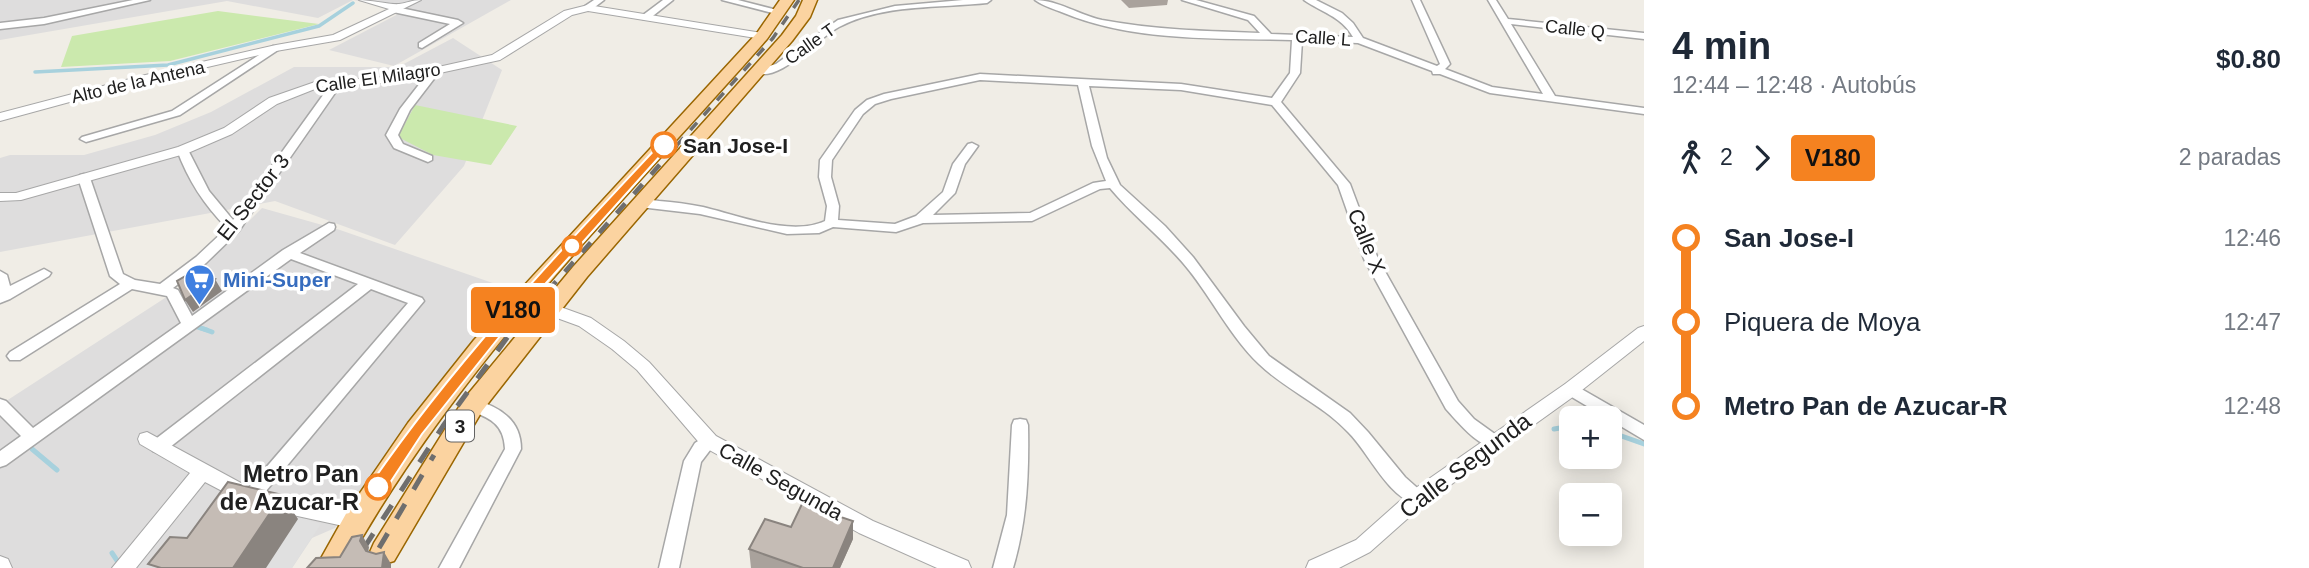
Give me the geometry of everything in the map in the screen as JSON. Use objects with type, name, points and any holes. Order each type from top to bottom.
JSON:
[{"type":"main road","name":"3","points":[[384,552],[473,405],[549,309],[787,38],[803,17],[810,0]]},
{"type":"main road","name":"3","points":[[333,562],[356,520],[417,430],[519,303],[762,36],[784,6]]},
{"type":"street","points":[[0,26],[44,21],[146,0]]},
{"type":"street","points":[[364,0],[458,23],[422,46]]},
{"type":"street","name":"Alto de la Antena","points":[[0,117],[141,79],[276,48],[336,38],[416,0]]},
{"type":"street","points":[[588,8],[600,0]]},
{"type":"street","points":[[646,17],[669,0]]},
{"type":"street","points":[[726,0],[784,6]]},
{"type":"street","name":"Calle T","points":[[758,71],[772,70],[823,32],[852,19],[881,11],[987,0]]},
{"type":"street","name":"Calle L","points":[[1039,0],[1089,19],[1131,28],[1171,33],[1359,40],[1490,90],[1644,111]]},
{"type":"street","points":[[1186,0],[1251,18],[1267,35]]},
{"type":"street","points":[[1308,0],[1342,16],[1354,28],[1359,40]]},
{"type":"street","points":[[1416,0],[1445,64],[1437,72]]},
{"type":"street","points":[[1492,0],[1552,100]]},
{"type":"street","points":[[588,8],[762,36]]},
{"type":"street","name":"Calle El Milagro","points":[[0,199],[140,164],[183,150],[228,131],[273,101],[319,84],[398,79],[496,58],[568,13],[588,8]]},
{"type":"street","name":"Calle Q","points":[[1506,21],[1644,36]]},
{"type":"street","points":[[831,223],[833,206],[825,177],[826,160],[859,112],[871,102],[971,78],[1181,87],[1275,102],[1295,73],[1297,36]]},
{"type":"street","points":[[86,139],[176,113],[276,48]]},
{"type":"street","points":[[428,158],[398,146],[392,135],[405,108],[435,71]]},
{"type":"street","points":[[1082,81],[1091,107],[1094,135],[1113,184],[1163,231],[1198,272],[1257,352],[1289,382],[1327,405],[1353,427],[1400,486],[1417,498]]},
{"type":"street","name":"El Sector 3","points":[[163,289],[201,260],[234,228],[330,93]]},
{"type":"street","name":"Calle X","points":[[1275,102],[1343,184],[1371,259],[1452,405],[1468,423],[1493,442]]},
{"type":"street","points":[[921,219],[949,193],[960,164],[972,146]]},
{"type":"street","points":[[183,150],[195,181],[234,228]]},
{"type":"street","points":[[84,178],[117,276],[130,284],[173,293],[188,323]]},
{"type":"street","points":[[640,203],[696,209],[791,231],[823,229],[831,223],[896,228],[921,219],[996,220],[1032,217],[1097,186],[1113,184]]},
{"type":"street","points":[[0,460],[188,323],[330,227]]},
{"type":"street","points":[[250,498],[417,301],[288,253]]},
{"type":"street","points":[[0,275],[3,297],[44,273]]},
{"type":"street","points":[[356,520],[250,498],[153,442],[369,283]]},
{"type":"street","points":[[15,356],[130,284]]},
{"type":"street","name":"Calle Segunda","points":[[519,303],[549,309],[585,322],[626,352],[660,385],[709,441],[928,562],[960,568]]},
{"type":"street","name":"Calle Segunda","points":[[1317,568],[1363,546],[1417,498],[1571,389],[1644,332]]},
{"type":"street","points":[[1571,389],[1644,433]]},
{"type":"street","points":[[0,405],[32,437]]},
{"type":"street","points":[[449,568],[513,449],[514,435],[505,421],[473,405]]},
{"type":"street","points":[[1003,568],[1015,535],[1020,494],[1020,425]]},
{"type":"street","points":[[669,568],[694,461],[701,448],[709,441]]},
{"type":"street","points":[[123,568],[203,471]]},
{"type":"shaded area","points":[[0,0],[353,0],[318,18],[227,1],[0,40]]},
{"type":"shaded area","points":[[354,0],[511,0],[394,66],[329,50],[404,11]]},
{"type":"shaded area","points":[[453,38],[502,70],[464,166],[395,245],[275,201],[0,252],[0,158],[10,155],[84,155],[155,135],[211,112],[294,67],[398,67]]},
{"type":"shaded area","points":[[262,208],[340,230],[516,291],[394,444],[335,528],[312,538],[292,568],[0,568],[0,405],[185,285]]},
{"type":"shaded area","points":[[299,517],[321,524],[292,568],[266,568]]},
{"type":"green space","points":[[218,11],[319,24],[170,61],[61,67],[72,36]]},
{"type":"green space","points":[[415,105],[517,126],[491,165],[433,155],[398,137]]},
{"type":"building","points":[[194,271],[215,279],[185,300],[177,281]]},
{"type":"building","points":[[228,482],[282,495],[233,568],[161,568],[148,564],[170,537],[187,538]]},
{"type":"building","points":[[802,504],[853,521],[833,568],[803,568],[749,549],[765,519],[791,527]]},
{"type":"building","points":[[362,535],[360,541],[366,551],[376,554],[384,552],[382,568],[307,568],[316,558],[340,557],[352,537]]},
{"type":"waterway","points":[[35,72],[168,65],[319,26],[353,3]]},
{"type":"waterway","points":[[197,327],[204,329]]},
{"type":"waterway","points":[[204,329],[212,332]]},
{"type":"waterway","points":[[1554,429],[1559,428]]},
{"type":"waterway","points":[[1622,436],[1644,444]]},
{"type":"waterway","points":[[32,449],[57,470]]},
{"type":"waterway","points":[[112,553],[118,562]]},
{"type":"railway","points":[[677,145],[773,38],[799,0]]},
{"type":"railway","points":[[513,330],[679,143]]},
{"type":"railway","points":[[364,548],[443,426],[514,328]]},
{"type":"railway","points":[[379,548],[434,455]]},
{"type":"bus line","name":"V180","points":[[378,487],[417,430],[507,317],[664,145]]},
{"type":"place","name":"San Jose-I","points":[[664,145]]},
{"type":"place","name":"Mini-Super","points":[[200,306]]},
{"type":"place","name":"Metro Pan de Azucar-R","points":[[378,487]]}]
